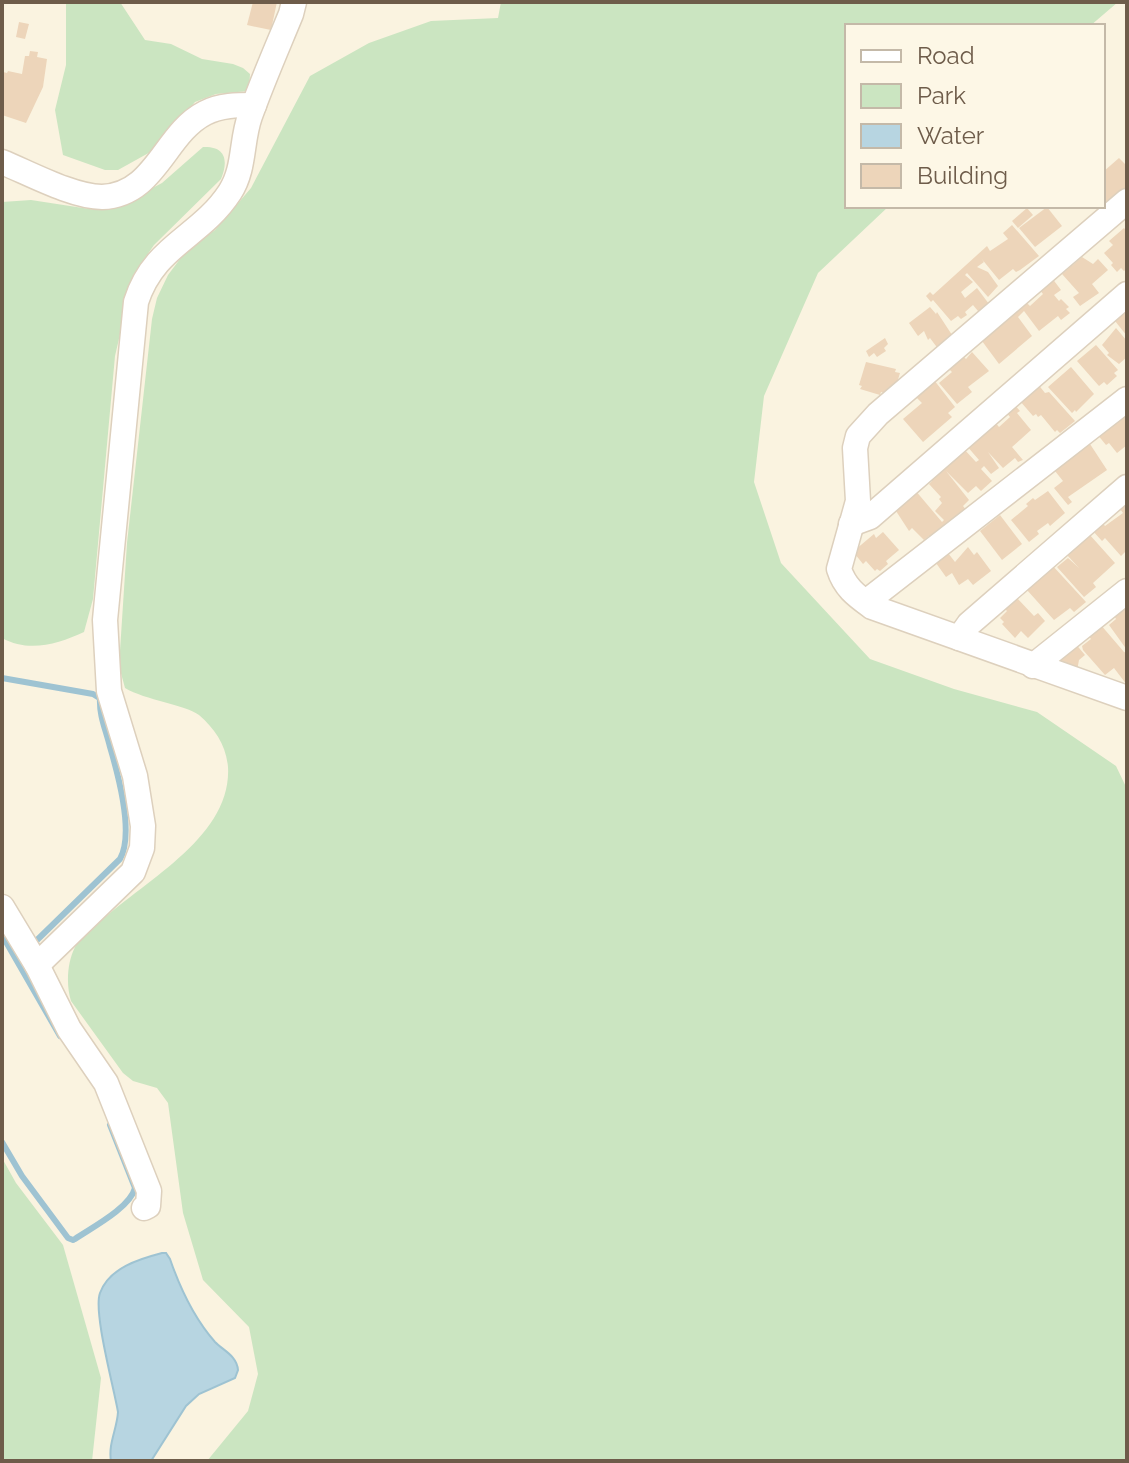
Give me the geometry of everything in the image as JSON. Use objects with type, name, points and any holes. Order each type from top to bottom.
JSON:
[{"type":"street","points":[[37,965],[133,872],[142,848],[143,826],[135,776],[109,691],[105,620],[132,327],[141,286],[153,265],[207,221],[231,191],[241,167],[248,119],[294,2]]},
{"type":"street","points":[[2,162],[81,193],[101,197],[116,194],[133,188],[152,173],[188,126],[204,113],[220,107],[254,105]]},
{"type":"street","points":[[1127,201],[878,414],[858,436],[855,448],[858,501],[839,569],[850,591],[866,602],[1033,666],[1127,698]]},
{"type":"street","points":[[851,524],[870,517],[1127,294]]},
{"type":"street","points":[[866,602],[1127,399]]},
{"type":"street","points":[[959,638],[969,624],[1127,487]]},
{"type":"street","points":[[1033,666],[1127,591]]},
{"type":"street","points":[[2,907],[37,965],[69,1029],[106,1083],[149,1191],[148,1206],[144,1208]]},
{"type":"green space","points":[[66,2],[120,2],[145,40],[171,44],[202,59],[243,68],[250,74],[249,91],[216,94],[195,102],[154,150],[118,170],[105,170],[63,155],[55,110],[66,65]]},
{"type":"green space","points":[[501,2],[1118,2],[1092,24],[845,24],[845,208],[887,208],[818,273],[764,396],[754,482],[781,563],[870,659],[954,689],[1037,712],[1116,766],[1127,789],[1127,1461],[207,1461],[248,1411],[258,1374],[249,1327],[203,1280],[183,1213],[168,1103],[157,1088],[133,1081],[123,1073],[71,1001],[68,981],[70,960],[79,941],[200,837],[215,816],[225,792],[227,759],[219,738],[210,726],[193,711],[125,688],[119,666],[127,543],[152,319],[157,298],[168,275],[186,251],[215,230],[251,188],[310,76],[369,43],[431,21],[498,18]]},
{"type":"green space","points":[[203,147],[217,149],[224,156],[225,167],[221,179],[154,245],[134,274],[115,356],[93,599],[84,632],[43,645],[12,643],[2,638],[2,202],[31,200],[96,210],[112,209],[162,183]]},
{"type":"green space","points":[[2,1158],[16,1183],[63,1245],[101,1378],[92,1461],[2,1461]]},
{"type":"water","points":[[162,1253],[170,1259],[194,1313],[215,1342],[233,1357],[238,1370],[235,1378],[199,1394],[186,1406],[151,1461],[111,1461],[118,1412],[99,1316],[100,1293],[104,1284],[118,1271]]},
{"type":"building","points":[[253,2],[277,2],[271,30],[247,25]]},
{"type":"building","points":[[19,22],[29,24],[25,39],[16,37]]},
{"type":"building","points":[[30,51],[38,52],[37,57],[47,59],[43,87],[26,123],[2,115],[2,75],[8,71],[22,74],[25,56],[29,56]]},
{"type":"building","points":[[1119,158],[1127,166],[1127,187],[1105,206],[1105,170]]},
{"type":"building","points":[[1027,208],[1033,215],[1018,228],[1012,221]]},
{"type":"building","points":[[1046,208],[1062,226],[1035,247],[1019,228]]},
{"type":"building","points":[[1012,225],[1039,256],[999,280],[981,258],[984,262],[977,267],[988,272],[998,286],[988,297],[967,273],[965,275],[973,282],[961,292],[965,298],[977,288],[992,308],[983,317],[973,305],[965,312],[967,315],[951,321],[926,296],[930,292],[933,295],[987,246],[990,251],[1008,239],[1003,233]]},
{"type":"building","points":[[1124,228],[1127,232],[1127,268],[1117,272],[1104,253],[1113,245],[1109,241]]},
{"type":"building","points":[[1082,257],[1093,264],[1098,259],[1108,270],[1092,284],[1099,293],[1080,306],[1073,297],[1079,293],[1062,274]]},
{"type":"building","points":[[1052,278],[1061,290],[1054,295],[1069,307],[1066,309],[1070,313],[1061,320],[1058,316],[1039,331],[1024,311],[1018,317],[1032,336],[999,364],[982,341],[1025,301],[1030,306],[1043,294],[1039,289]]},
{"type":"building","points":[[1127,303],[1127,336],[1111,316]]},
{"type":"building","points":[[930,307],[937,312],[954,338],[939,350],[930,338],[928,340],[924,331],[918,336],[909,323]]},
{"type":"building","points":[[1116,328],[1127,341],[1127,357],[1119,364],[1107,355],[1109,353],[1102,345]]},
{"type":"building","points":[[885,338],[888,344],[884,348],[886,351],[877,357],[874,353],[869,357],[866,351]]},
{"type":"building","points":[[1096,345],[1118,370],[1114,373],[1117,376],[1107,385],[1104,382],[1099,386],[1077,361]]},
{"type":"building","points":[[972,352],[989,371],[968,387],[972,392],[957,404],[939,383],[952,372],[949,369]]},
{"type":"building","points":[[866,362],[896,369],[895,372],[900,373],[893,396],[860,389]]},
{"type":"building","points":[[1071,367],[1094,394],[1072,413],[1048,387]]},
{"type":"building","points":[[934,380],[955,407],[948,413],[952,417],[923,442],[903,419],[922,403],[916,397]]},
{"type":"building","points":[[1037,383],[1075,421],[1060,433],[1055,432],[1041,415],[1033,416],[1020,401]]},
{"type":"building","points":[[1013,403],[1031,430],[1012,447],[1023,460],[1018,462],[1015,458],[1003,468],[988,452],[999,468],[991,474],[984,466],[981,469],[992,481],[981,491],[976,486],[968,493],[946,471],[969,500],[963,506],[967,511],[931,538],[929,536],[924,540],[912,528],[909,531],[896,511],[913,497],[910,494],[915,490],[942,522],[944,520],[935,511],[942,503],[941,497],[929,484],[932,481],[929,478],[963,448],[976,462],[979,460],[966,445],[994,421],[999,427],[1010,417],[1005,411]]},
{"type":"building","points":[[1127,409],[1127,445],[1117,453],[1097,434]]},
{"type":"building","points":[[1090,444],[1107,470],[1068,497],[1072,502],[1068,505],[1054,488],[1063,481],[1055,471],[1073,453],[1075,455]]},
{"type":"building","points":[[1048,491],[1065,513],[1050,526],[1048,523],[1037,531],[1039,534],[1029,542],[1011,520],[1033,498],[1035,500]]},
{"type":"building","points":[[1127,498],[1127,550],[1121,556],[1105,538],[1102,541],[1092,530],[1101,521],[1105,526],[1123,513],[1118,506]]},
{"type":"building","points":[[1000,515],[1022,544],[1002,560],[980,531]]},
{"type":"building","points":[[883,532],[899,550],[880,571],[875,571],[866,561],[863,564],[855,550],[874,534],[876,538]]},
{"type":"building","points":[[1089,534],[1115,563],[1093,583],[1096,587],[1084,597],[1057,567],[1068,558],[1079,568],[1067,555]]},
{"type":"building","points":[[968,547],[974,555],[977,552],[991,571],[973,585],[968,579],[959,585],[952,573],[946,577],[936,563],[948,553],[955,562]]},
{"type":"building","points":[[1051,564],[1086,602],[1074,612],[1070,608],[1054,620],[1027,590]]},
{"type":"building","points":[[1017,598],[1034,616],[1038,613],[1045,621],[1028,638],[1021,631],[1015,638],[1000,618]]},
{"type":"building","points":[[1127,601],[1127,650],[1109,625],[1116,619],[1112,612]]},
{"type":"building","points":[[1100,624],[1127,653],[1127,685],[1114,668],[1105,675],[1083,650],[1082,646],[1091,639],[1087,634]]},
{"type":"building","points":[[1074,642],[1085,655],[1079,660],[1077,671],[1054,665]]},
{"type":"waterway","points":[[2,678],[93,694],[101,699]]},
{"type":"waterway","points":[[35,942],[120,859],[124,848],[123,804],[100,698]]},
{"type":"waterway","points":[[2,935],[60,1036]]},
{"type":"waterway","points":[[75,1239],[118,1210],[135,1188],[110,1125]]},
{"type":"waterway","points":[[2,1142],[22,1176],[68,1238],[73,1240]]}]
